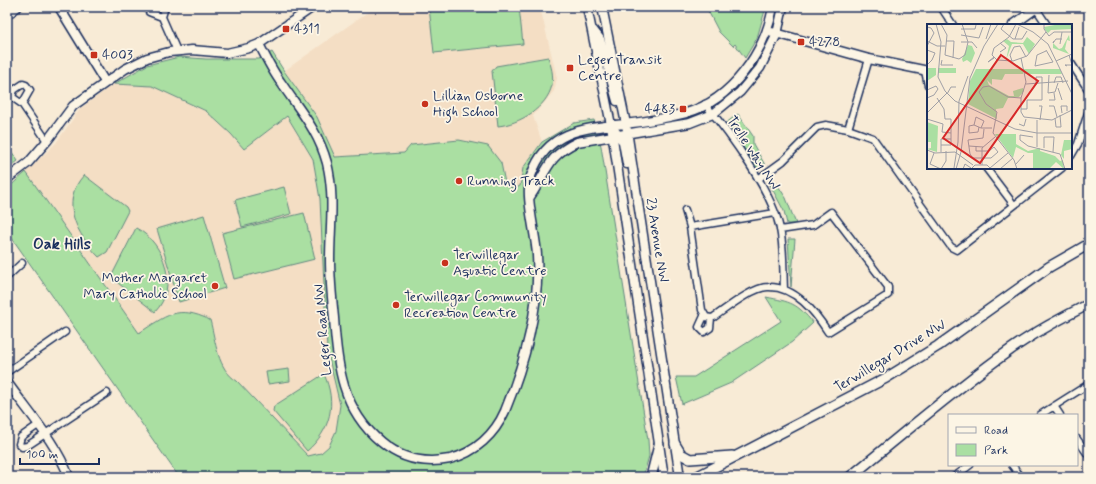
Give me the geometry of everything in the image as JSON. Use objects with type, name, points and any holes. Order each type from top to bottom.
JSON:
[{"type":"main road","name":"Terwillegar Drive NW","points":[[696,477],[886,378],[938,346],[1049,267],[1089,244]]},
{"type":"main road","points":[[850,477],[1011,349],[1059,319],[1089,304]]},
{"type":"main road","points":[[675,444],[681,454],[690,459],[737,456]]},
{"type":"main road","points":[[651,477],[659,445]]},
{"type":"street","points":[[7,16],[19,7]]},
{"type":"street","points":[[59,7],[105,82]]},
{"type":"street","points":[[148,7],[149,12],[162,17],[177,51]]},
{"type":"street","points":[[162,17],[166,7]]},
{"type":"street","points":[[7,179],[28,163],[47,141],[73,106],[105,82],[139,61],[177,51],[227,52],[259,44],[313,7]]},
{"type":"street","name":"23 Avenue NW","points":[[587,7],[611,125],[615,135],[664,477]]},
{"type":"street","name":"23 Avenue NW","points":[[602,7],[624,124],[628,134],[680,477]]},
{"type":"street","name":"Leger Road NW","points":[[259,44],[282,84],[302,111],[314,131],[328,168],[333,205],[330,260],[336,356],[342,385],[350,404],[362,423],[376,439],[394,452],[422,461],[450,459],[474,449],[486,439],[499,422],[523,359],[534,315],[538,282],[537,252],[528,186],[530,178],[545,150],[571,132],[685,113],[705,104],[725,90],[743,72],[754,56],[767,30],[773,7]]},
{"type":"street","points":[[530,197],[549,163],[563,150],[577,142],[690,123],[713,114],[730,101],[751,80],[768,53],[777,34],[783,7]]},
{"type":"street","points":[[941,7],[952,24]]},
{"type":"street","points":[[1014,24],[1036,7],[1046,24]]},
{"type":"street","points":[[592,28],[600,39],[624,124]]},
{"type":"street","points":[[767,30],[777,34],[869,58],[926,71]]},
{"type":"street","points":[[848,129],[869,58]]},
{"type":"street","points":[[1072,65],[1089,91]]},
{"type":"street","points":[[22,104],[47,141]]},
{"type":"street","name":"Trelle Way NW","points":[[705,104],[758,179],[775,213],[780,230],[784,290]]},
{"type":"street","points":[[1072,154],[1078,144],[1089,110]]},
{"type":"street","points":[[758,179],[783,161],[817,127],[826,125],[848,129],[873,138],[951,248],[957,250],[1061,169]]},
{"type":"street","points":[[615,135],[622,142],[643,238]]},
{"type":"street","points":[[987,169],[1014,205]]},
{"type":"street","points":[[685,210],[690,227],[704,316],[699,327],[704,332],[710,328],[711,318]]},
{"type":"street","points":[[704,316],[711,318],[743,297],[768,287],[784,290],[803,300],[815,312],[828,332],[888,294],[888,287],[831,212],[813,225],[802,228],[780,230]]},
{"type":"street","points":[[690,227],[775,213]]},
{"type":"street","points":[[7,276],[22,263]]},
{"type":"street","points":[[7,372],[65,332]]},
{"type":"street","points":[[7,382],[44,433],[66,469],[69,477]]},
{"type":"street","points":[[1042,414],[1089,384]]},
{"type":"street","points":[[38,425],[21,437],[19,444],[24,447],[27,446],[44,433],[107,393]]},
{"type":"street","points":[[1054,406],[1059,414]]},
{"type":"street","points":[[1078,440],[1089,456]]},
{"type":"street","points":[[954,477],[969,466]]},
{"type":"street","points":[[1013,466],[1021,477]]},
{"type":"shaded area","name":"Lillian Osborne High School","points":[[375,7],[540,7],[557,78],[554,91],[533,116],[542,142],[523,168],[520,186],[516,188],[508,187],[505,183],[501,163],[466,142],[459,140],[404,153],[335,157],[317,117],[284,71]]},
{"type":"shaded area","name":"Mother Margaret Mary Catholic School","points":[[114,84],[152,86],[206,111],[231,134],[244,149],[287,116],[313,159],[320,199],[327,350],[340,405],[336,431],[329,446],[321,453],[308,456],[237,381],[228,376],[221,365],[210,320],[171,313],[139,333],[26,172],[56,143],[80,109]]},
{"type":"green space","points":[[429,7],[519,7],[523,44],[434,53]]},
{"type":"green space","points":[[706,7],[766,7],[757,38],[745,58],[735,44],[733,46],[719,32]]},
{"type":"green space","points":[[272,52],[317,117],[335,157],[404,153],[411,145],[459,140],[488,146],[501,163],[505,183],[508,187],[516,188],[520,186],[523,168],[542,142],[574,123],[594,120],[601,146],[648,440],[649,456],[643,477],[179,477],[7,231],[7,189],[26,172],[139,333],[172,314],[189,313],[199,315],[210,320],[218,354],[225,370],[230,376],[237,381],[308,456],[321,453],[329,446],[336,431],[340,405],[327,350],[320,199],[313,159],[287,116],[244,149],[231,134],[206,111],[152,86],[114,84],[147,65],[179,57],[206,59],[259,59]]},
{"type":"green space","points":[[548,57],[553,81],[549,93],[544,101],[538,108],[523,118],[506,125],[498,126],[492,71],[496,66]]},
{"type":"green space","points":[[738,114],[753,136],[753,144],[765,165],[759,170],[726,123]]},
{"type":"green space","points":[[7,145],[18,161],[7,169]]},
{"type":"green space","points":[[84,175],[126,207],[128,211],[107,252],[99,257],[84,239],[74,218],[72,207],[73,196],[77,185]]},
{"type":"green space","points":[[773,178],[786,198],[796,224],[787,224],[784,211],[768,181]]},
{"type":"green space","points":[[284,187],[291,214],[242,227],[235,200]]},
{"type":"green space","points":[[304,213],[315,259],[234,279],[222,233]]},
{"type":"green space","points":[[204,215],[225,288],[179,302],[157,229]]},
{"type":"green space","points":[[136,228],[155,244],[165,266],[167,278],[166,290],[162,302],[155,312],[114,280],[112,275]]},
{"type":"green space","points":[[788,239],[795,239],[791,287]]},
{"type":"green space","points":[[766,297],[793,304],[798,307],[813,323],[792,342],[731,383],[682,404],[676,377],[694,377],[781,321]]},
{"type":"green space","points":[[289,369],[290,381],[268,384],[266,372]]},
{"type":"green space","points":[[324,374],[330,395],[331,406],[329,416],[322,434],[307,451],[273,411],[274,406]]},
{"type":"place","name":"4311","points":[[286,29]]},
{"type":"place","name":"4278","points":[[801,42]]},
{"type":"place","name":"4003","points":[[94,55]]},
{"type":"place","name":"Leger Transit Centre","points":[[570,68]]},
{"type":"place","name":"Lillian Osborne High School","points":[[425,104]]},
{"type":"place","name":"4483","points":[[683,109]]},
{"type":"place","name":"Running Track","points":[[459,181]]},
{"type":"place","name":"Terwillegar Aquatic Centre","points":[[445,263]]},
{"type":"place","name":"Mother Margaret Mary Catholic School","points":[[215,286]]},
{"type":"place","name":"Terwillegar Community Recreation Centre","points":[[396,305]]},
{"type":"district","name":"Oak Hills","points":[[62,244]]}]
